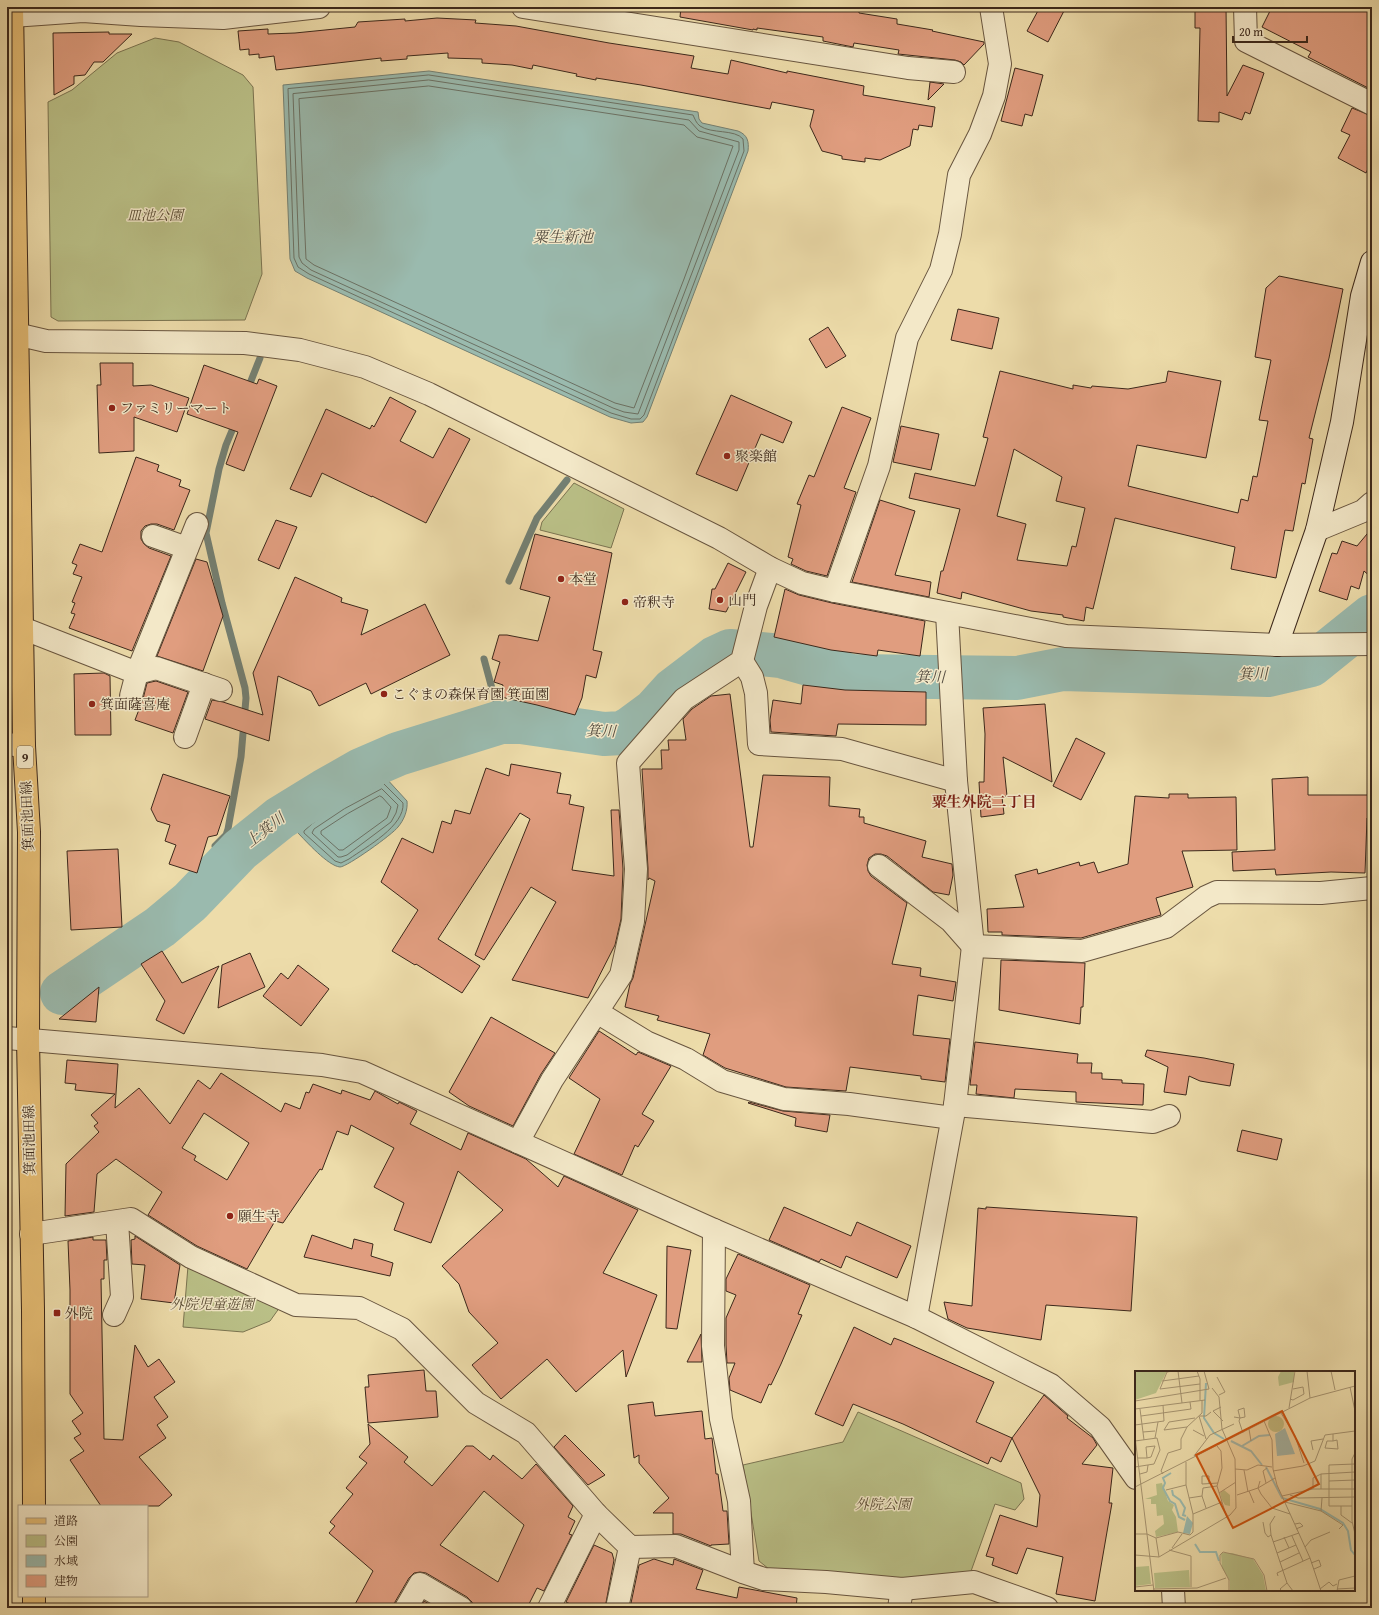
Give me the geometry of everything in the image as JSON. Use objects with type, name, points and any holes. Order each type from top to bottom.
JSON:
[{"type":"main road","name":"箕面池田線","points":[[12,12],[16,334],[22,628],[16,745],[29,832],[17,1039],[31,1234],[34,1505]]},
{"type":"main road","points":[[34,1597],[34,1608]]},
{"type":"street","points":[[12,12],[83,11],[222,18],[319,7]]},
{"type":"street","points":[[523,7],[908,68],[954,72]]},
{"type":"street","points":[[835,591],[879,466],[907,338],[941,270],[950,234],[959,175],[980,134],[994,96],[1000,64],[991,7]]},
{"type":"street","points":[[1245,7],[1246,41],[1372,104]]},
{"type":"street","points":[[1277,645],[1317,530],[1342,422],[1362,296],[1372,262]]},
{"type":"street","points":[[16,334],[46,341],[245,343],[300,350],[365,367],[430,394],[719,538],[770,568],[802,583],[835,591],[1066,636],[1277,645],[1372,644]]},
{"type":"street","points":[[1317,530],[1363,511],[1372,503]]},
{"type":"street","points":[[131,696],[137,673],[197,524]]},
{"type":"street","points":[[152,536],[187,548]]},
{"type":"street","points":[[518,1142],[552,1080],[621,974],[633,921],[636,869],[628,763],[684,699],[744,652],[770,568]]},
{"type":"street","points":[[916,1317],[953,1112],[973,946],[956,781],[947,613]]},
{"type":"street","points":[[22,628],[137,673],[156,668],[213,687],[185,737]]},
{"type":"street","points":[[744,652],[756,693],[759,744],[842,749],[956,781]]},
{"type":"street","points":[[879,866],[951,921],[973,946],[1082,951],[1149,933],[1166,926],[1206,897],[1217,892],[1321,893],[1372,888]]},
{"type":"street","points":[[597,1012],[646,1042],[686,1059],[722,1081],[784,1099],[953,1112],[1153,1122],[1169,1116]]},
{"type":"street","points":[[17,1039],[322,1065],[362,1072],[714,1230],[916,1317],[1051,1385],[1100,1427],[1135,1477]]},
{"type":"street","points":[[31,1234],[131,1219],[191,1257],[296,1305],[359,1308],[402,1329],[476,1404],[526,1433],[596,1514],[630,1548],[676,1546],[764,1579],[826,1582],[900,1599],[974,1582],[1047,1608]]},
{"type":"street","points":[[114,1315],[122,1297],[117,1222]]},
{"type":"street","points":[[714,1230],[713,1346],[721,1419],[739,1501],[743,1572]]},
{"type":"street","points":[[549,1608],[596,1514]]},
{"type":"street","points":[[617,1608],[630,1548]]},
{"type":"street","points":[[406,1608],[420,1584],[461,1608]]},
{"type":"street","points":[[1173,1591],[1174,1608]]},
{"type":"green space","name":"皿池公園","points":[[155,38],[179,42],[243,75],[253,87],[262,274],[245,320],[58,321],[51,317],[48,102],[72,90],[117,53]]},
{"type":"green space","points":[[574,483],[624,509],[611,548],[540,530],[542,522]]},
{"type":"green space","name":"外院児童遊園","points":[[188,1266],[280,1307],[270,1321],[243,1332],[183,1327]]},
{"type":"green space","name":"外院公園","points":[[858,1412],[1021,1483],[1024,1499],[1015,1510],[995,1504],[970,1574],[884,1580],[774,1573],[759,1561],[743,1465],[843,1442]]},
{"type":"water","name":"粟生新池","points":[[429,71],[698,112],[699,119],[702,123],[738,131],[746,137],[748,142],[748,151],[647,417],[643,422],[631,423],[610,417],[307,278],[295,271],[290,259],[283,85]]},
{"type":"water","points":[[385,777],[407,801],[407,808],[404,818],[388,836],[351,862],[340,867],[335,866],[317,852],[297,832],[328,808]]},
{"type":"building","points":[[681,7],[849,7],[859,9],[859,13],[897,19],[897,24],[933,30],[932,31],[984,42],[984,44],[964,65],[955,60],[898,54],[899,50],[854,43],[853,47],[823,41],[823,37],[757,28],[757,30],[753,30],[680,17]]},
{"type":"building","points":[[1040,7],[1066,7],[1048,42],[1027,31]]},
{"type":"building","points":[[1195,7],[1226,7],[1227,96],[1243,65],[1264,73],[1250,114],[1245,112],[1242,120],[1219,112],[1219,122],[1198,121],[1200,28],[1195,28]]},
{"type":"building","points":[[1272,7],[1372,7],[1372,90],[1308,57],[1311,52],[1262,27]]},
{"type":"building","points":[[437,18],[476,20],[475,23],[516,26],[609,43],[694,56],[691,68],[728,74],[731,60],[787,73],[787,71],[864,86],[863,95],[935,107],[932,127],[919,125],[918,130],[913,129],[910,146],[880,160],[865,158],[865,162],[842,159],[842,156],[822,151],[810,126],[814,110],[772,102],[770,109],[641,85],[596,78],[596,80],[576,76],[577,74],[533,65],[532,69],[512,65],[482,63],[482,59],[448,58],[448,53],[407,56],[407,59],[381,61],[381,58],[276,70],[274,56],[259,58],[259,54],[249,55],[249,49],[240,50],[238,31],[268,29],[268,34],[295,33],[355,27],[358,22],[405,19],[405,21]]},
{"type":"building","points":[[109,32],[109,34],[132,34],[103,62],[94,62],[85,75],[74,76],[74,84],[54,95],[53,33]]},
{"type":"building","points":[[1015,68],[1043,75],[1032,116],[1025,114],[1022,126],[1001,121]]},
{"type":"building","points":[[930,82],[944,84],[928,100]]},
{"type":"building","points":[[1352,108],[1372,116],[1372,160],[1366,173],[1338,158],[1350,135],[1341,131]]},
{"type":"building","points":[[1279,276],[1343,289],[1329,358],[1309,438],[1313,439],[1305,484],[1302,483],[1293,531],[1285,530],[1276,578],[1231,569],[1235,547],[1115,518],[1093,609],[1086,607],[1084,621],[1063,617],[1063,615],[1031,611],[962,592],[961,599],[937,593],[941,571],[943,571],[960,509],[909,498],[915,473],[975,486],[988,438],[983,437],[1000,371],[1073,389],[1073,385],[1091,388],[1092,386],[1128,389],[1166,382],[1168,371],[1221,381],[1206,458],[1137,445],[1128,486],[1238,513],[1241,499],[1248,501],[1253,476],[1257,477],[1268,421],[1259,420],[1271,360],[1255,357],[1266,288]],"holes":[[[1014,449],[1062,477],[1056,501],[1085,508],[1076,547],[1072,546],[1067,566],[1017,560],[1026,524],[997,516]]]},
{"type":"building","points":[[958,309],[999,318],[992,349],[951,340]]},
{"type":"building","points":[[828,327],[846,356],[826,368],[809,339]]},
{"type":"building","points":[[100,363],[133,363],[133,386],[151,385],[189,398],[177,432],[134,417],[134,451],[99,453],[97,385],[101,385]]},
{"type":"building","points":[[204,365],[257,384],[259,379],[277,386],[244,471],[226,464],[238,432],[187,414]]},
{"type":"building","points":[[731,395],[792,422],[783,443],[761,434],[737,491],[696,474]]},
{"type":"building","points":[[390,397],[416,411],[400,441],[433,458],[449,428],[470,439],[426,523],[322,473],[311,497],[290,489],[326,409],[370,429],[372,425],[374,427]]},
{"type":"building","points":[[842,407],[871,418],[844,488],[856,492],[827,576],[806,571],[791,564],[793,559],[788,557],[801,505],[797,504],[809,475],[814,477]]},
{"type":"building","points":[[901,426],[939,434],[931,470],[893,462]]},
{"type":"building","points":[[136,457],[159,465],[157,471],[181,480],[179,486],[190,490],[174,530],[157,524],[151,524],[145,526],[141,531],[141,539],[144,544],[149,548],[171,556],[132,651],[69,628],[75,614],[71,613],[75,603],[72,602],[82,577],[73,574],[77,565],[72,563],[80,544],[102,552]]},
{"type":"building","points":[[880,500],[915,511],[895,575],[931,582],[929,597],[852,582]]},
{"type":"building","points":[[276,520],[297,527],[279,569],[258,560]]},
{"type":"building","points":[[1372,528],[1372,578],[1364,571],[1359,589],[1351,586],[1347,600],[1319,591],[1332,553],[1337,554],[1342,541],[1357,546]]},
{"type":"building","points":[[535,534],[612,553],[593,650],[602,652],[596,678],[586,675],[582,698],[575,715],[501,697],[503,685],[494,682],[500,662],[492,659],[499,635],[507,635],[538,641],[550,597],[520,589]]},
{"type":"building","points":[[196,559],[207,562],[223,616],[203,671],[157,656]]},
{"type":"building","points":[[728,563],[746,572],[726,612],[709,609],[712,589],[715,589]]},
{"type":"building","points":[[295,577],[342,598],[341,602],[368,610],[361,635],[425,604],[450,655],[371,694],[366,683],[319,706],[311,691],[278,676],[269,741],[205,719],[212,700],[263,715],[253,673]]},
{"type":"building","points":[[785,589],[799,595],[832,603],[925,621],[920,656],[878,650],[877,656],[831,650],[774,637]]},
{"type":"building","name":"箕面薩喜庵","points":[[104,673],[110,676],[111,735],[75,735],[74,674]]},
{"type":"building","points":[[156,681],[188,692],[173,733],[135,720],[147,683]]},
{"type":"building","points":[[803,685],[845,690],[926,692],[926,725],[838,724],[836,736],[771,732],[770,720],[773,700],[801,704]]},
{"type":"building","points":[[730,694],[750,847],[753,847],[763,775],[830,777],[829,806],[860,809],[859,817],[864,817],[864,823],[926,841],[922,857],[952,864],[953,875],[949,895],[933,892],[887,856],[875,854],[869,858],[867,865],[871,876],[907,903],[892,964],[921,968],[920,976],[956,982],[953,1001],[918,995],[913,1035],[950,1039],[945,1082],[921,1079],[921,1076],[850,1067],[846,1091],[786,1087],[725,1068],[703,1055],[710,1034],[657,1020],[659,1016],[625,1007],[655,881],[649,878],[648,880],[642,769],[662,769],[661,750],[669,750],[668,740],[686,740],[683,719],[692,709],[711,696]]},
{"type":"building","points":[[1045,704],[1052,782],[1003,757],[1007,796],[1002,797],[1004,814],[981,817],[979,782],[984,782],[985,734],[983,708]]},
{"type":"building","points":[[1076,738],[1105,753],[1081,800],[1053,786]]},
{"type":"building","points":[[511,764],[561,773],[557,793],[571,795],[569,804],[584,807],[572,870],[614,876],[611,810],[619,810],[623,869],[621,919],[615,945],[588,998],[512,980],[556,902],[531,887],[484,960],[475,955],[530,819],[520,813],[438,939],[480,966],[462,993],[416,964],[415,965],[392,951],[418,910],[381,882],[402,838],[433,853],[442,821],[451,824],[455,810],[470,814],[486,768],[509,776]]},
{"type":"building","points":[[163,774],[230,796],[217,835],[208,837],[197,873],[169,864],[176,845],[165,841],[170,825],[157,821],[151,809]]},
{"type":"building","points":[[1308,777],[1308,795],[1372,795],[1372,818],[1367,818],[1365,873],[1331,872],[1276,875],[1275,869],[1233,871],[1232,852],[1275,850],[1272,779]]},
{"type":"building","points":[[1169,794],[1188,794],[1188,798],[1236,797],[1237,850],[1182,851],[1193,887],[1156,898],[1161,915],[1081,938],[1002,935],[1002,932],[988,932],[987,909],[1024,907],[1015,875],[1037,869],[1038,874],[1079,862],[1080,866],[1094,862],[1098,873],[1128,864],[1135,796],[1169,798]]},
{"type":"building","points":[[118,849],[122,927],[71,930],[67,851]]},
{"type":"building","points":[[162,951],[182,983],[219,966],[184,1034],[156,1020],[165,1001],[141,964]]},
{"type":"building","points":[[250,953],[265,987],[218,1008],[222,965]]},
{"type":"building","points":[[1001,960],[1085,963],[1083,1007],[1081,1007],[1080,1024],[999,1010]]},
{"type":"building","points":[[298,965],[329,989],[301,1026],[263,996],[281,973],[288,979]]},
{"type":"building","points":[[99,987],[96,1022],[59,1019]]},
{"type":"building","points":[[491,1017],[555,1053],[541,1074],[513,1126],[469,1106],[449,1092]]},
{"type":"building","points":[[599,1031],[636,1055],[638,1052],[671,1066],[642,1114],[654,1121],[638,1147],[635,1145],[622,1175],[574,1154],[600,1099],[569,1078]]},
{"type":"building","points":[[975,1042],[1078,1054],[1077,1063],[1092,1063],[1091,1073],[1102,1073],[1102,1079],[1122,1080],[1122,1083],[1144,1084],[1143,1105],[1076,1102],[1076,1092],[1015,1089],[1014,1098],[976,1094],[977,1085],[970,1085]]},
{"type":"building","points":[[1147,1050],[1234,1064],[1230,1086],[1200,1081],[1189,1076],[1186,1095],[1164,1092],[1168,1067],[1145,1056]]},
{"type":"building","points":[[67,1060],[118,1064],[115,1108],[139,1088],[170,1124],[198,1080],[210,1089],[221,1073],[281,1112],[285,1103],[300,1109],[306,1092],[309,1093],[313,1084],[341,1094],[342,1090],[370,1100],[375,1091],[398,1104],[399,1102],[417,1111],[410,1124],[461,1150],[468,1133],[526,1159],[558,1187],[564,1176],[638,1210],[603,1273],[657,1295],[626,1377],[623,1350],[576,1392],[547,1359],[501,1399],[472,1365],[498,1343],[469,1312],[459,1284],[442,1266],[503,1210],[458,1171],[431,1243],[394,1230],[404,1203],[374,1187],[394,1148],[351,1125],[348,1135],[337,1131],[322,1170],[320,1169],[283,1223],[275,1221],[247,1269],[197,1246],[148,1215],[162,1192],[116,1159],[97,1174],[94,1212],[65,1216],[66,1164],[99,1132],[94,1126],[98,1123],[91,1115],[115,1094],[75,1090],[76,1084],[65,1083]],"holes":[[[204,1113],[249,1143],[227,1180],[194,1160],[196,1156],[182,1148]]]},
{"type":"building","points":[[748,1103],[783,1111],[830,1115],[827,1132],[795,1126],[796,1118]]},
{"type":"building","points":[[1242,1130],[1282,1139],[1277,1160],[1237,1151]]},
{"type":"building","points":[[784,1207],[851,1236],[857,1222],[911,1246],[897,1278],[846,1256],[841,1268],[821,1259],[819,1262],[769,1240]]},
{"type":"building","points":[[986,1207],[1137,1217],[1131,1311],[1046,1305],[1041,1340],[967,1328],[948,1319],[944,1302],[972,1306],[978,1208],[986,1209]]},
{"type":"building","points":[[312,1235],[352,1249],[354,1239],[373,1244],[371,1256],[393,1263],[390,1276],[304,1257]]},
{"type":"building","points":[[135,1236],[180,1265],[174,1303],[141,1299],[145,1265],[132,1264],[131,1240],[135,1239]]},
{"type":"building","points":[[93,1237],[93,1240],[106,1240],[107,1260],[104,1260],[104,1279],[101,1279],[104,1439],[123,1440],[135,1345],[148,1367],[159,1359],[175,1382],[154,1397],[168,1417],[157,1425],[166,1438],[139,1457],[172,1495],[159,1506],[100,1505],[70,1460],[84,1451],[74,1438],[81,1434],[72,1421],[83,1413],[70,1394],[70,1290],[68,1241]]},
{"type":"building","points":[[667,1246],[691,1250],[677,1329],[666,1328]]},
{"type":"building","points":[[738,1254],[810,1285],[798,1314],[802,1315],[781,1364],[771,1385],[769,1384],[761,1403],[730,1390],[729,1378],[735,1363],[727,1363],[726,1318],[736,1295],[726,1291],[726,1279]]},
{"type":"building","points":[[854,1327],[891,1345],[894,1338],[902,1341],[994,1382],[976,1422],[1012,1438],[1001,1462],[991,1457],[988,1464],[903,1424],[853,1404],[843,1426],[815,1414]]},
{"type":"building","points":[[701,1334],[702,1362],[687,1362]]},
{"type":"building","points":[[424,1370],[426,1391],[436,1391],[438,1417],[368,1423],[365,1387],[369,1387],[368,1375]]},
{"type":"building","points":[[1044,1395],[1068,1416],[1067,1418],[1093,1438],[1097,1445],[1082,1464],[1113,1468],[1109,1503],[1112,1503],[1095,1601],[1056,1594],[1063,1557],[1027,1548],[1017,1574],[992,1565],[994,1558],[986,1556],[1000,1515],[1037,1527],[1040,1495],[1012,1438]]},
{"type":"building","points":[[653,1402],[655,1416],[702,1411],[705,1439],[712,1438],[716,1474],[718,1474],[723,1511],[727,1511],[729,1544],[711,1546],[681,1534],[673,1534],[673,1513],[653,1513],[669,1498],[639,1463],[639,1455],[634,1458],[628,1405]]},
{"type":"building","points":[[368,1424],[408,1457],[404,1462],[432,1486],[466,1446],[473,1446],[490,1460],[493,1455],[522,1479],[536,1464],[573,1506],[568,1517],[575,1521],[569,1534],[572,1535],[544,1591],[537,1588],[527,1608],[473,1608],[472,1602],[467,1597],[426,1573],[420,1572],[414,1573],[409,1578],[395,1602],[394,1608],[353,1608],[373,1571],[329,1533],[335,1526],[330,1522],[353,1494],[346,1488],[367,1463],[359,1457],[370,1444]],"holes":[[[484,1491],[524,1525],[498,1582],[440,1545]]]},
{"type":"building","points":[[565,1435],[605,1475],[588,1485],[554,1447]]},
{"type":"building","points":[[594,1545],[612,1553],[614,1560],[605,1608],[579,1608],[566,1602]]},
{"type":"building","points":[[654,1559],[673,1565],[674,1559],[703,1570],[696,1589],[737,1598],[739,1587],[797,1598],[796,1608],[630,1608],[639,1565]]},
{"type":"building","points":[[424,1601],[436,1608],[420,1608]]},
{"type":"waterway","points":[[247,391],[260,358]]},
{"type":"waterway","points":[[227,864],[218,854],[215,846],[226,835],[228,829],[241,757],[246,698],[245,688],[222,603],[206,533],[219,469],[226,445],[236,421]]},
{"type":"waterway","points":[[509,581],[537,518],[567,480]]},
{"type":"waterway","name":"箕川","points":[[62,993],[160,927],[190,902],[240,850],[280,818],[361,770],[398,754],[501,722],[521,722],[604,734],[622,733],[654,711],[673,690],[715,658],[730,651],[781,656],[851,676],[1017,678],[1063,669],[1268,675],[1311,665],[1372,616]]},
{"type":"waterway","points":[[484,659],[501,722]]},
{"type":"waterway","points":[[328,788],[336,802]]},
{"type":"waterway","points":[[305,802],[316,817]]},
{"type":"place","name":"ファミリーマート","points":[[112,408]]},
{"type":"place","name":"聚楽館","points":[[727,456]]},
{"type":"place","name":"本堂","points":[[561,579]]},
{"type":"place","name":"山門","points":[[720,600]]},
{"type":"place","name":"帝釈寺","points":[[625,602]]},
{"type":"place","name":"こぐまの森保育園 箕面園","points":[[384,694]]},
{"type":"place","name":"箕面薩喜庵","points":[[92,704]]},
{"type":"place","name":"願生寺","points":[[230,1216]]},
{"type":"place","name":"外院","points":[[57,1313]]},
{"type":"district","name":"粟生外院二丁目","points":[[984,802]]},
{"type":"water label","name":"上箕川","points":[[265,830]]}]
